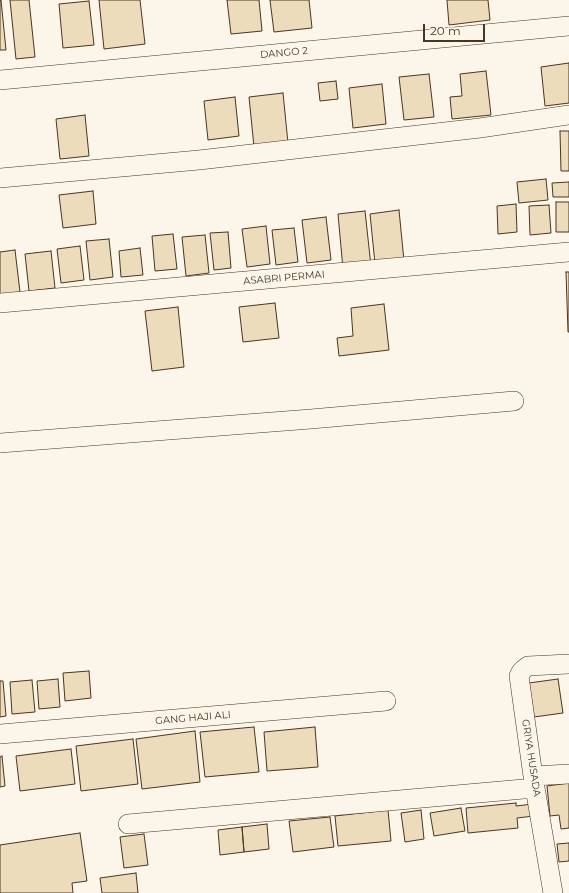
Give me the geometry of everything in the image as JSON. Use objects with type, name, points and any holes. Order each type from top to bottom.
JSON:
[{"type":"street","name":"DANGO 2","points":[[0,80],[569,26]]},
{"type":"street","points":[[0,178],[199,160],[480,128],[569,115]]},
{"type":"street","name":"ASABRI PERMAI","points":[[0,303],[569,252]]},
{"type":"street","points":[[0,443],[311,419],[514,401]]},
{"type":"street","name":"GRIYA HUSADA","points":[[553,893],[534,782],[519,676],[528,666],[569,664]]},
{"type":"street","name":"GANG HAJI ALI","points":[[0,734],[386,701]]},
{"type":"street","points":[[128,824],[534,782],[569,774]]},
{"type":"building","points":[[1,0],[6,50],[0,50]]},
{"type":"building","points":[[10,0],[29,0],[35,57],[16,59]]},
{"type":"building","points":[[99,0],[140,0],[145,44],[104,49]]},
{"type":"building","points":[[227,0],[259,0],[262,31],[231,34]]},
{"type":"building","points":[[270,0],[309,0],[312,28],[274,32]]},
{"type":"building","points":[[447,0],[488,0],[490,20],[449,25]]},
{"type":"building","points":[[89,1],[94,45],[63,48],[59,4]]},
{"type":"building","points":[[569,63],[569,103],[545,106],[541,67]]},
{"type":"building","points":[[486,71],[491,115],[452,119],[450,97],[462,96],[460,74]]},
{"type":"building","points":[[429,74],[434,117],[404,120],[399,77]]},
{"type":"building","points":[[336,81],[338,99],[320,101],[318,83]]},
{"type":"building","points":[[382,84],[386,124],[353,128],[349,88]]},
{"type":"building","points":[[283,93],[288,143],[254,147],[249,97]]},
{"type":"building","points":[[235,97],[239,136],[208,140],[204,101]]},
{"type":"building","points":[[85,115],[89,156],[60,159],[56,119]]},
{"type":"building","points":[[560,131],[569,131],[569,171],[561,171]]},
{"type":"building","points":[[546,179],[548,200],[519,203],[517,182]]},
{"type":"building","points":[[569,182],[569,197],[553,197],[552,183]]},
{"type":"building","points":[[93,191],[96,224],[63,228],[59,195]]},
{"type":"building","points":[[556,202],[569,202],[569,232],[556,232]]},
{"type":"building","points":[[516,204],[517,232],[498,234],[497,206]]},
{"type":"building","points":[[549,205],[551,233],[530,235],[529,206]]},
{"type":"building","points":[[399,210],[404,261],[375,264],[370,214]]},
{"type":"building","points":[[365,211],[371,266],[343,269],[338,214]]},
{"type":"building","points":[[326,217],[331,260],[307,263],[302,220]]},
{"type":"building","points":[[266,226],[270,264],[247,267],[242,229]]},
{"type":"building","points":[[294,228],[298,262],[276,265],[272,230]]},
{"type":"building","points":[[228,232],[231,268],[214,270],[210,233]]},
{"type":"building","points":[[173,234],[177,269],[155,271],[152,236]]},
{"type":"building","points":[[205,235],[209,273],[186,276],[182,237]]},
{"type":"building","points":[[109,239],[113,277],[90,280],[86,241]]},
{"type":"building","points":[[80,246],[84,280],[61,283],[57,249]]},
{"type":"building","points":[[140,248],[143,275],[121,277],[119,251]]},
{"type":"building","points":[[15,250],[20,292],[0,295],[0,252]]},
{"type":"building","points":[[51,251],[55,288],[29,291],[25,254]]},
{"type":"building","points":[[566,272],[569,272],[569,332],[568,332]]},
{"type":"building","points":[[275,303],[279,338],[243,342],[239,307]]},
{"type":"building","points":[[384,304],[389,350],[339,356],[337,338],[353,336],[351,308]]},
{"type":"building","points":[[178,307],[184,367],[152,371],[145,311]]},
{"type":"building","points":[[89,671],[91,698],[65,701],[63,673]]},
{"type":"building","points":[[58,679],[60,707],[39,709],[37,681]]},
{"type":"building","points":[[558,679],[563,713],[534,717],[529,683]]},
{"type":"building","points":[[32,680],[35,712],[12,714],[10,682]]},
{"type":"building","points":[[0,681],[3,681],[6,716],[0,717]]},
{"type":"building","points":[[254,727],[259,772],[205,777],[200,732]]},
{"type":"building","points":[[315,727],[318,767],[267,771],[264,732]]},
{"type":"building","points":[[195,731],[200,782],[142,789],[136,739]]},
{"type":"building","points":[[133,739],[138,784],[81,791],[76,746]]},
{"type":"building","points":[[71,749],[75,784],[20,791],[16,756]]},
{"type":"building","points":[[2,756],[5,786],[0,787],[0,757]]},
{"type":"building","points":[[569,783],[569,828],[561,829],[559,815],[550,816],[547,786]]},
{"type":"building","points":[[516,803],[516,806],[533,804],[534,816],[517,818],[518,828],[468,833],[466,808]]},
{"type":"building","points":[[461,808],[465,831],[434,836],[430,813]]},
{"type":"building","points":[[388,810],[391,841],[338,846],[335,816]]},
{"type":"building","points":[[421,810],[424,839],[405,842],[401,813]]},
{"type":"building","points":[[330,817],[334,847],[293,852],[289,821]]},
{"type":"building","points":[[267,824],[269,849],[244,852],[242,827]]},
{"type":"building","points":[[242,827],[244,852],[220,855],[218,830]]},
{"type":"building","points":[[80,833],[87,881],[72,883],[73,893],[0,893],[0,845]]},
{"type":"building","points":[[144,834],[148,865],[124,868],[120,837]]},
{"type":"building","points":[[569,843],[569,861],[559,862],[557,844]]},
{"type":"building","points":[[136,873],[138,893],[102,893],[100,878]]}]
